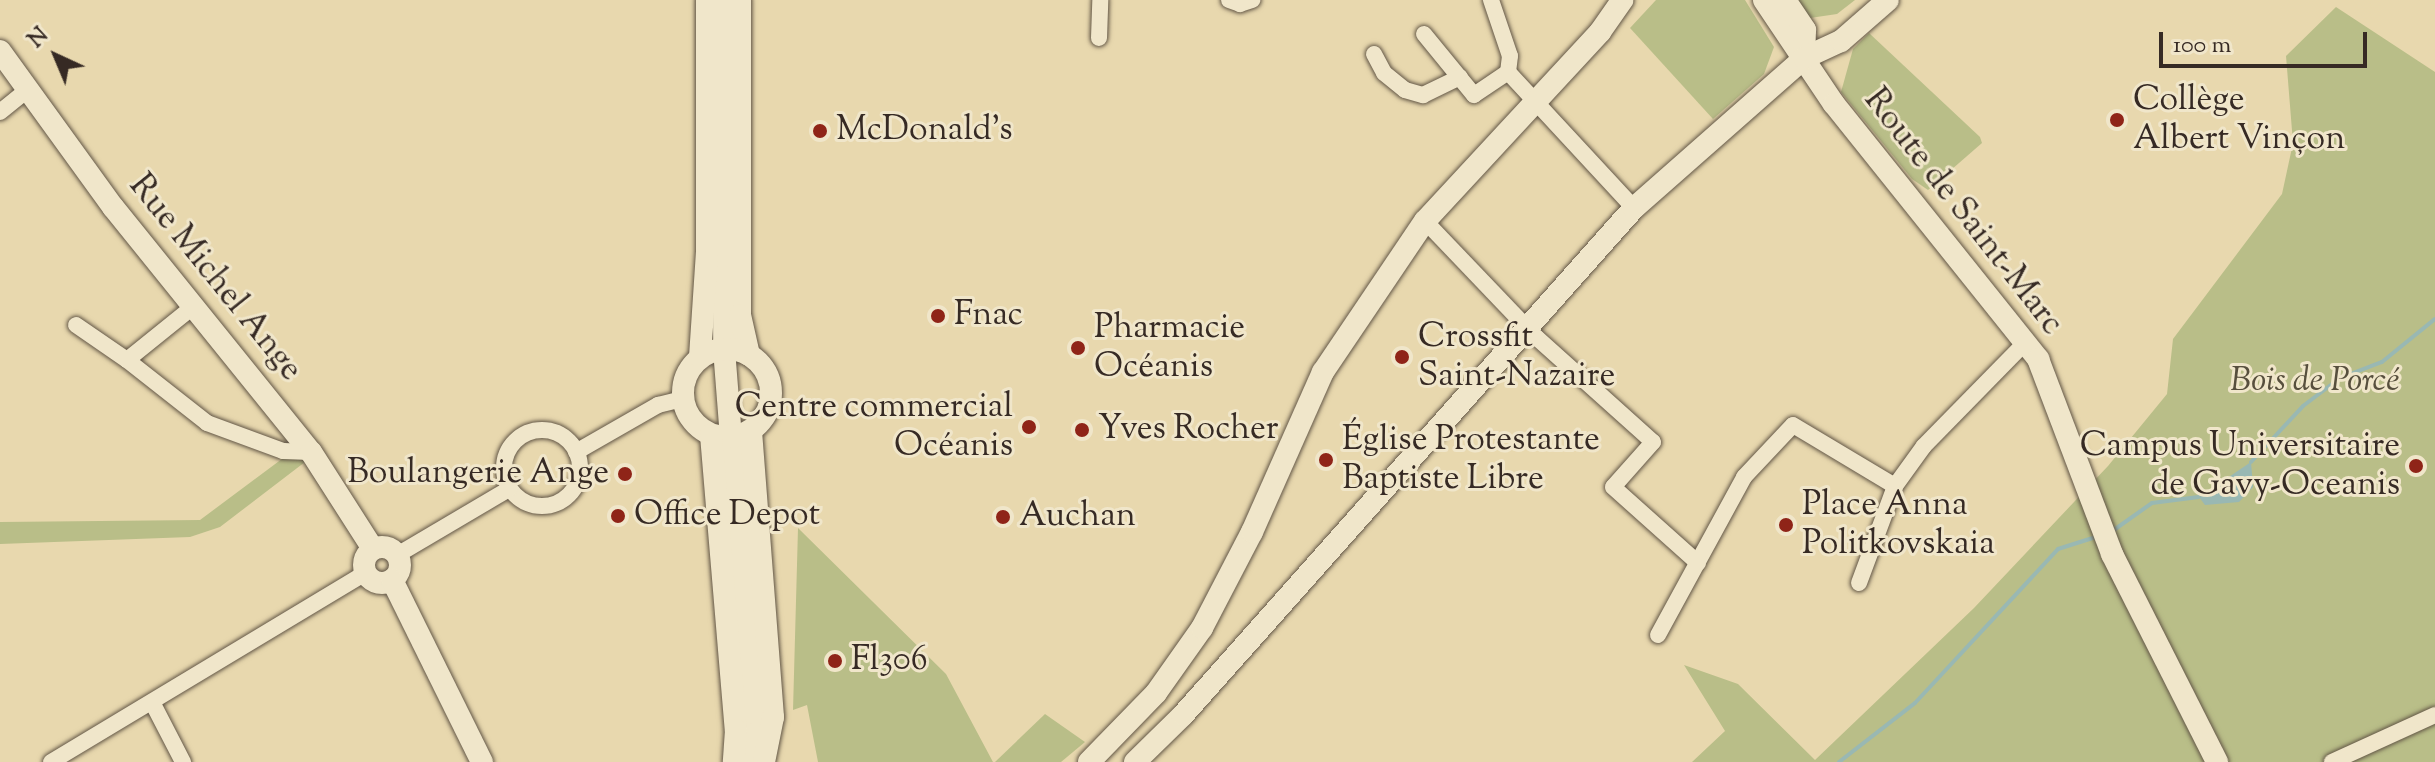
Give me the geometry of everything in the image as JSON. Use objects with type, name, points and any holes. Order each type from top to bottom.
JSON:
[{"type":"main road","points":[[707,0],[706,283],[700,357],[686,376],[682,399],[692,421],[730,435],[753,456],[773,717],[764,762]]},
{"type":"main road","points":[[723,0],[724,349],[751,688],[750,762]]},
{"type":"main road","points":[[740,0],[740,315],[749,355]]},
{"type":"main road","points":[[1089,762],[1156,693],[1202,628],[1252,532],[1323,372],[1425,221],[1600,32],[1622,0]]},
{"type":"main road","name":"Route de Saint-Marc","points":[[1764,0],[1834,104],[2027,341],[2056,397],[2107,541],[2217,762]]},
{"type":"main road","points":[[1785,0],[1805,30],[1804,58]]},
{"type":"main road","points":[[1135,762],[1634,208],[1804,58],[1841,41],[1888,0]]},
{"type":"main road","name":"Rue Michel Ange","points":[[0,51],[194,306],[311,452],[373,549]]},
{"type":"main road","points":[[700,357],[724,349],[749,355],[765,370],[771,390],[767,413],[730,435],[713,464],[736,730],[734,762]]},
{"type":"main road","points":[[384,547],[397,555],[400,566],[392,580],[380,583],[366,573],[364,563],[373,549],[384,547]]},
{"type":"main road","points":[[392,580],[482,762]]},
{"type":"street","points":[[1099,38],[1100,0]]},
{"type":"street","points":[[1229,0],[1240,4],[1252,0]]},
{"type":"street","points":[[1491,0],[1510,56],[1508,72],[1533,103],[1634,208]]},
{"type":"street","points":[[1424,34],[1474,95],[1508,72]]},
{"type":"street","points":[[1374,54],[1384,73],[1405,90],[1423,95],[1460,77]]},
{"type":"street","points":[[0,112],[27,90]]},
{"type":"street","points":[[1425,221],[1527,327],[1653,442],[1613,487],[1698,563]]},
{"type":"street","points":[[127,360],[194,306]]},
{"type":"street","points":[[76,325],[127,360],[207,423],[283,451],[311,452]]},
{"type":"street","points":[[1859,583],[1895,486],[1933,436],[2027,341]]},
{"type":"street","points":[[576,452],[658,405],[682,399]]},
{"type":"street","points":[[1658,635],[1744,477],[1793,425],[1895,486]]},
{"type":"street","points":[[550,431],[576,452],[579,475],[559,502],[526,503],[509,489],[505,458],[527,433],[550,431]]},
{"type":"street","points":[[397,555],[509,489]]},
{"type":"street","points":[[51,762],[366,573]]},
{"type":"street","points":[[152,702],[183,762]]},
{"type":"street","points":[[2332,762],[2435,715]]},
{"type":"green space","points":[[1656,0],[1745,0],[1774,47],[1764,74],[1713,119],[1630,28]]},
{"type":"green space","points":[[1797,0],[1855,0],[1837,14],[1810,18]]},
{"type":"green space","name":"Bois de Porcé","points":[[2336,7],[2435,72],[2435,762],[1692,762],[1725,731],[1684,665],[1738,684],[1815,760],[1974,608],[2108,466],[2167,394],[2173,339],[2282,194],[2293,143],[2286,56]]},
{"type":"green space","points":[[1869,33],[1980,137],[1982,143],[1928,190],[1912,179],[1841,92],[1853,49]]},
{"type":"green space","points":[[298,447],[305,462],[220,527],[190,537],[0,544],[0,522],[200,520]]},
{"type":"green space","points":[[798,528],[946,674],[993,762],[818,762],[807,705],[793,710]]},
{"type":"green space","points":[[1045,714],[1085,742],[1061,762],[995,762]]},
{"type":"water","points":[[2251,462],[2253,487],[2239,502],[2205,505],[2199,497]]},
{"type":"waterway","points":[[2251,462],[2303,406],[2340,378],[2382,362],[2435,319]]},
{"type":"waterway","points":[[2111,532],[2152,503],[2199,497]]},
{"type":"waterway","points":[[1839,762],[1915,703],[2058,549],[2099,536]]},
{"type":"place","name":"Collège Albert Vinçon","points":[[2117,120]]},
{"type":"place","name":"McDonald's","points":[[820,131]]},
{"type":"place","name":"Fnac","points":[[938,316]]},
{"type":"place","name":"Pharmacie Océanis","points":[[1078,348]]},
{"type":"place","name":"Crossfit Saint-Nazaire","points":[[1402,357]]},
{"type":"place","name":"Centre commercial Océanis","points":[[1029,427]]},
{"type":"place","name":"Yves Rocher","points":[[1082,430]]},
{"type":"place","name":"Église Protestante Baptiste Libre","points":[[1326,460]]},
{"type":"place","name":"Campus Universitaire de Gavy-Oceanis","points":[[2416,466]]},
{"type":"place","name":"Boulangerie Ange","points":[[625,474]]},
{"type":"place","name":"Office Depot","points":[[618,516]]},
{"type":"place","name":"Auchan","points":[[1003,517]]},
{"type":"place","name":"Place Anna Politkovskaia","points":[[1786,525]]},
{"type":"place","name":"Fl306","points":[[835,661]]}]
